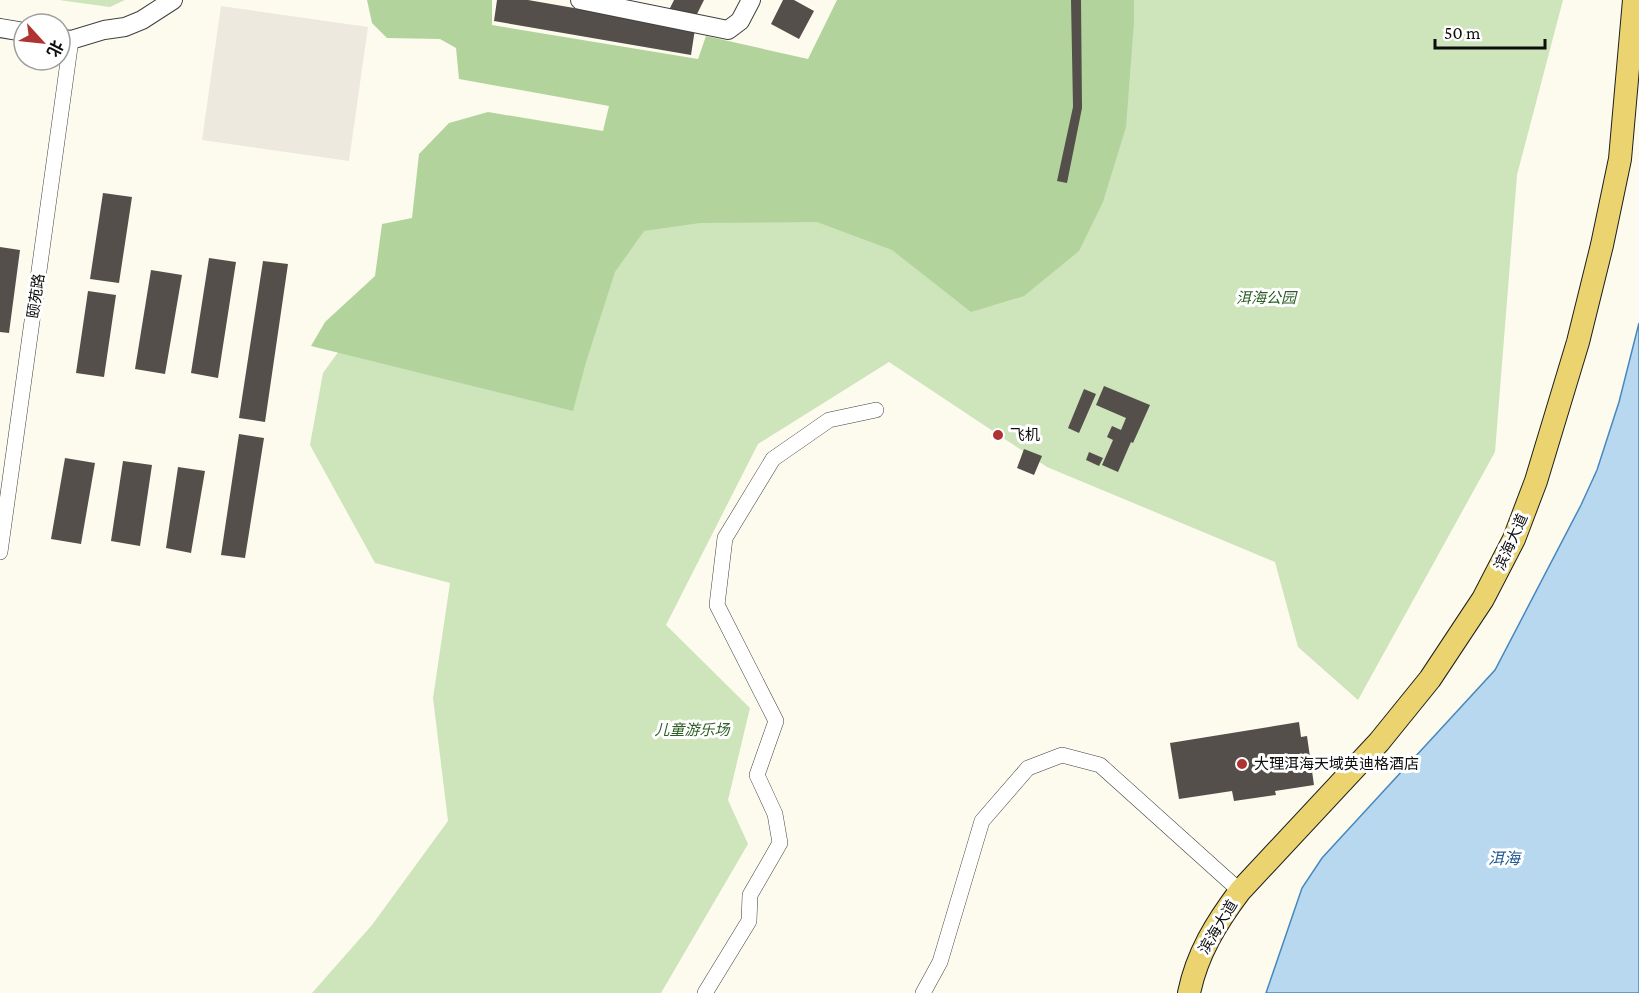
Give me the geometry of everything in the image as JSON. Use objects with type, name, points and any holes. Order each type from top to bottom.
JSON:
[{"type":"main road","name":"滨海大道","points":[[1189,993],[1201,952],[1209,935],[1239,891],[1379,742],[1430,679],[1483,599],[1514,538],[1536,481],[1578,342],[1602,245],[1620,159],[1634,0]]},
{"type":"street","points":[[72,38],[134,24],[173,0]]},
{"type":"street","points":[[580,0],[648,7],[728,30],[740,21],[751,0]]},
{"type":"street","name":"颐苑路","points":[[0,552],[62,72]]},
{"type":"street","points":[[705,993],[749,921],[750,895],[780,843],[775,814],[757,775],[776,721],[717,605],[725,538],[773,459],[829,420],[876,410]]},
{"type":"street","points":[[923,993],[940,962],[982,821],[1028,768],[1062,755],[1100,765],[1239,891]]},
{"type":"green space","points":[[59,0],[125,0],[110,7]]},
{"type":"green space","points":[[367,0],[492,0],[492,25],[698,59],[706,36],[808,59],[837,0],[1134,0],[1126,127],[1103,202],[1079,251],[1024,296],[971,312],[892,250],[817,222],[700,223],[644,231],[615,272],[573,411],[311,346],[325,322],[375,276],[382,224],[412,218],[419,154],[449,123],[488,112],[603,131],[609,106],[459,79],[456,48],[440,39],[387,38],[372,23]]},
{"type":"green space","name":"洱海公园","points":[[1070,0],[1563,0],[1517,175],[1495,452],[1358,700],[1298,647],[1275,562],[1047,467],[889,362],[758,444],[666,625],[750,708],[728,800],[748,844],[661,993],[312,993],[372,925],[448,821],[433,698],[450,583],[375,563],[310,445],[323,373],[378,297]]},
{"type":"shaded area","points":[[221,6],[368,27],[349,161],[202,140]]},
{"type":"water","name":"洱海","points":[[1639,323],[1639,993],[1266,993],[1302,888],[1322,858],[1495,670],[1597,470],[1619,402]]},
{"type":"building","points":[[497,0],[528,0],[695,29],[691,55],[494,21]]},
{"type":"building","points":[[674,0],[704,0],[693,22],[669,10]]},
{"type":"building","points":[[783,0],[794,0],[814,11],[799,39],[771,24]]},
{"type":"building","points":[[1071,0],[1081,0],[1082,108],[1067,183],[1057,181],[1073,107]]},
{"type":"building","points":[[103,193],[132,197],[119,283],[90,279]]},
{"type":"building","points":[[0,247],[20,250],[9,333],[0,332]]},
{"type":"building","points":[[209,258],[236,262],[218,378],[191,373]]},
{"type":"building","points":[[263,261],[288,264],[265,422],[239,418]]},
{"type":"building","points":[[151,270],[182,275],[165,374],[135,369]]},
{"type":"building","points":[[88,291],[116,295],[104,377],[76,373]]},
{"type":"building","points":[[1104,386],[1150,405],[1118,472],[1102,465],[1113,440],[1107,437],[1112,426],[1121,430],[1126,418],[1096,405]]},
{"type":"building","points":[[1084,389],[1096,394],[1079,433],[1068,428]]},
{"type":"building","points":[[239,434],[264,438],[245,558],[221,555]]},
{"type":"building","points":[[1024,449],[1042,456],[1034,475],[1017,468]]},
{"type":"building","points":[[1089,452],[1103,458],[1099,466],[1086,460]]},
{"type":"building","points":[[65,458],[95,463],[81,544],[51,539]]},
{"type":"building","points":[[123,461],[152,465],[140,546],[111,541]]},
{"type":"building","points":[[178,467],[205,471],[191,553],[166,548]]},
{"type":"building","name":"大理洱海天域英迪格酒店","points":[[1299,722],[1301,737],[1307,736],[1314,785],[1275,791],[1276,795],[1234,801],[1232,791],[1179,799],[1170,743]]},
{"type":"place","name":"飞机","points":[[998,435]]},
{"type":"place","name":"大理洱海天域英迪格酒店","points":[[1242,764]]},
{"type":"park label","name":"儿童游乐场","points":[[692,730]]}]
